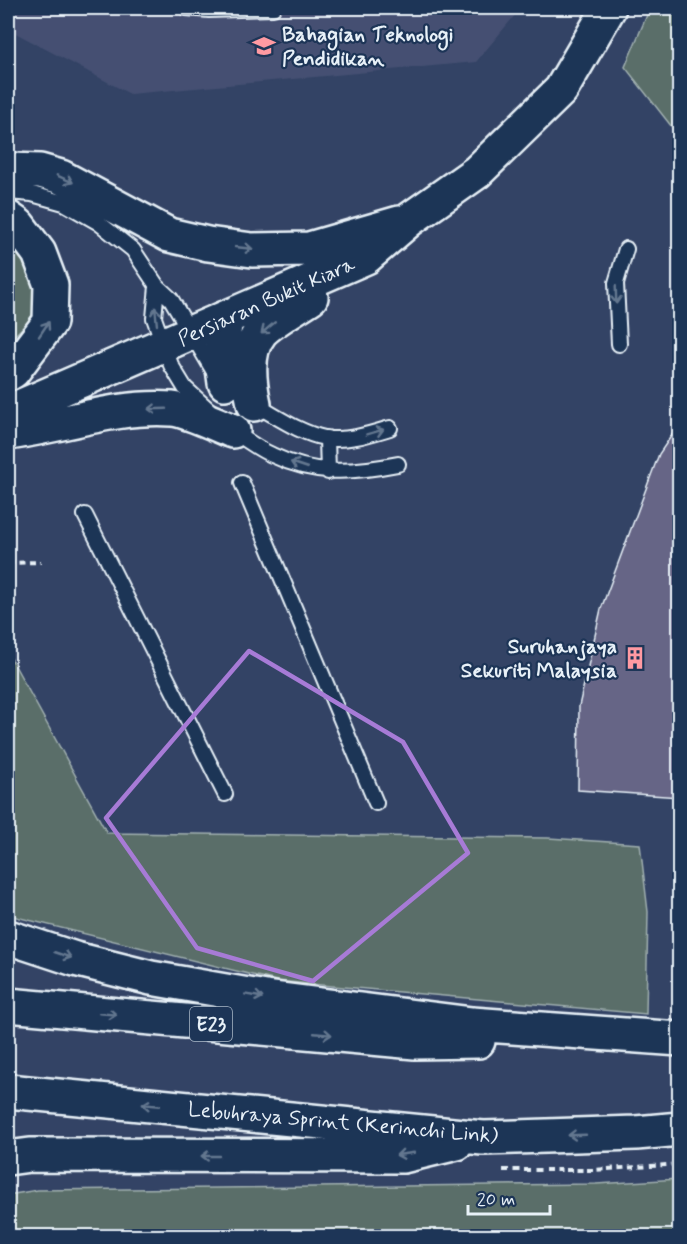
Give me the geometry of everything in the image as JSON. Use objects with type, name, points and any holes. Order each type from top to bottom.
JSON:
[{"type":"main road","name":"Persiaran Bukit Kiara","points":[[8,412],[366,257],[409,220],[477,172],[561,90],[609,8]]},
{"type":"main road","points":[[8,170],[40,171],[61,177],[169,235],[208,244],[252,250],[309,249],[409,220]]},
{"type":"main road","points":[[8,218],[18,225],[39,253],[51,285],[50,322],[13,371],[8,374]]},
{"type":"main road","points":[[254,404],[249,368],[254,344],[262,331],[366,257]]},
{"type":"main road","points":[[225,383],[221,354],[226,318]]},
{"type":"main road","points":[[8,433],[112,411],[174,409],[233,431]]},
{"type":"main road","points":[[8,937],[75,959],[151,978],[266,998],[472,1024],[680,1039]]},
{"type":"main road","name":"E23","points":[[8,1005],[415,1042],[680,1039]]},
{"type":"main road","name":"Lebuhraya Sprint (Kerinchi Link)","points":[[8,1091],[483,1138],[636,1133],[680,1129]]},
{"type":"main road","points":[[8,1158],[30,1155],[403,1156],[483,1138]]},
{"type":"lane","points":[[186,8],[209,10],[273,8]]},
{"type":"lane","points":[[8,192],[32,194],[64,203],[99,223],[133,250],[157,286],[171,299],[177,340],[171,365],[184,388],[233,431],[272,455],[305,468],[328,472],[362,471],[398,464]]},
{"type":"lane","points":[[619,344],[616,283],[626,249]]},
{"type":"lane","points":[[157,286],[154,318],[237,394],[292,425],[327,438],[362,436],[390,428]]},
{"type":"lane","points":[[327,438],[328,472]]},
{"type":"lane","points":[[242,483],[376,803]]},
{"type":"lane","points":[[85,515],[225,794]]},
{"type":"path","points":[[8,563],[41,562]]},
{"type":"highlighted area","points":[[249,651],[403,742],[468,853],[313,981],[197,948],[106,818]]},
{"type":"shaded area","name":"Bahagian Teknologi Pendidikan","points":[[8,8],[521,8],[476,62],[130,94],[8,29]]},
{"type":"green space","points":[[650,8],[679,8],[679,136],[625,67]]},
{"type":"green space","points":[[8,242],[27,264],[39,302],[28,322],[8,342]]},
{"type":"green space","points":[[8,653],[107,833],[548,838],[640,844],[648,912],[646,1014],[277,981],[8,915]]},
{"type":"green space","points":[[679,1179],[679,1236],[8,1236],[8,1195],[38,1190],[596,1184]]},
{"type":"building","name":"Suruhanjaya Sekuriti Malaysia","points":[[680,423],[680,797],[578,790],[579,706],[601,609],[659,454]]},
{"type":"place","name":"Bahagian Teknologi Pendidikan","points":[[264,46]]},
{"type":"place","name":"Suruhanjaya Sekuriti Malaysia","points":[[635,658]]}]
